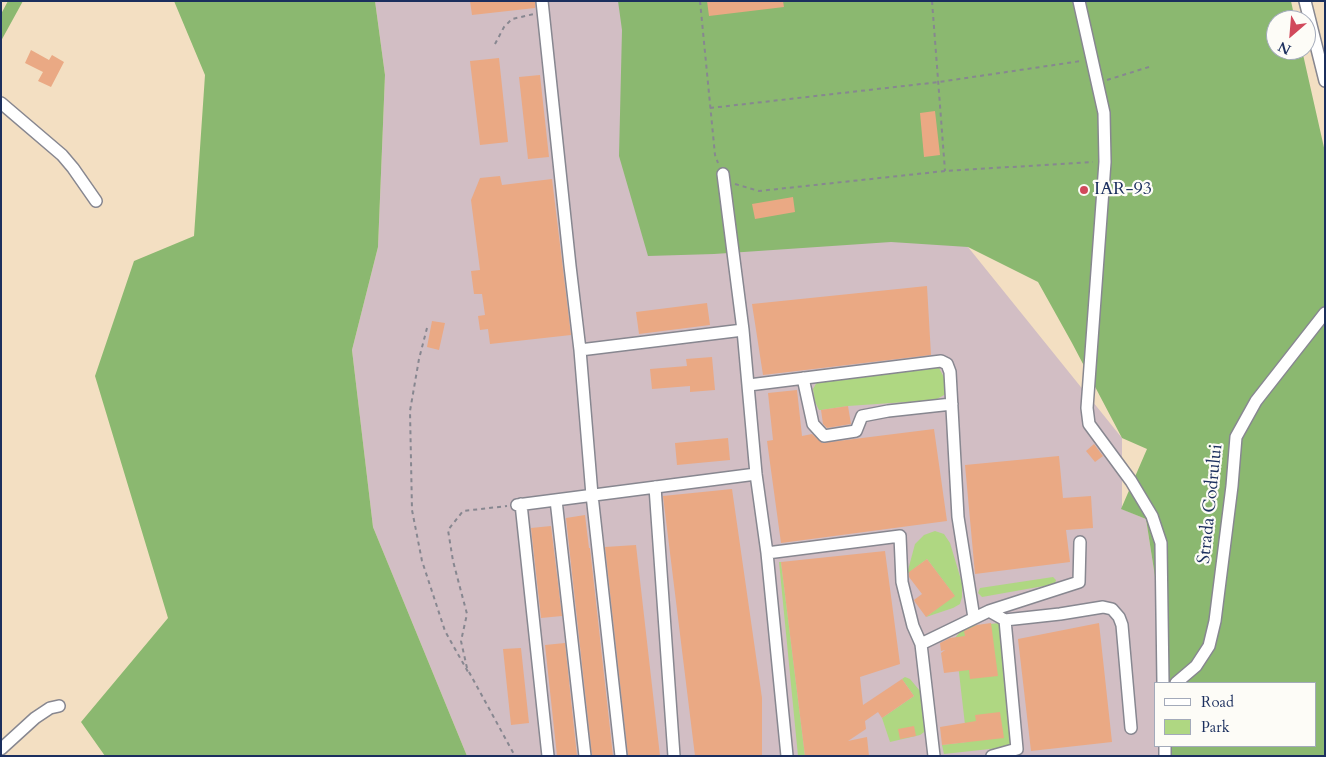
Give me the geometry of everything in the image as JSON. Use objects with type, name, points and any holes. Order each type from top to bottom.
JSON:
[{"type":"street","points":[[542,1],[580,350],[592,495],[621,756]]},
{"type":"street","points":[[1079,1],[1104,113],[1105,162],[1087,408],[1089,424],[1131,481],[1152,516],[1160,543],[1163,682]]},
{"type":"street","points":[[1305,1],[1325,81]]},
{"type":"street","points":[[1,103],[62,156],[73,168],[96,201]]},
{"type":"street","points":[[723,174],[743,330],[756,474],[787,756]]},
{"type":"street","name":"Strada Codrului","points":[[1177,682],[1196,666],[1209,646],[1216,612],[1232,486],[1236,437],[1256,401],[1325,313]]},
{"type":"street","points":[[580,350],[743,330]]},
{"type":"street","points":[[749,385],[940,361],[946,364],[950,372],[958,517],[974,618]]},
{"type":"street","points":[[803,378],[812,424],[824,436],[856,431],[862,416],[888,411],[952,404]]},
{"type":"street","points":[[548,756],[519,505],[756,474]]},
{"type":"street","points":[[655,487],[674,756]]},
{"type":"street","points":[[556,500],[586,756]]},
{"type":"street","points":[[766,553],[900,536],[902,582],[913,626],[922,644],[934,756]]},
{"type":"street","points":[[922,644],[989,611],[1079,582],[1080,542]]},
{"type":"street","points":[[989,611],[1005,620],[1102,607],[1112,609],[1120,617],[1122,625],[1131,728]]},
{"type":"street","points":[[992,756],[1017,750],[1005,620]]},
{"type":"street","points":[[1,749],[36,718],[50,708],[58,706]]},
{"type":"path","points":[[700,1],[715,154],[723,174],[736,184],[759,191],[945,171],[1105,162]]},
{"type":"path","points":[[932,1],[945,171]]},
{"type":"path","points":[[495,44],[504,26],[512,18],[543,14]]},
{"type":"path","points":[[710,108],[939,82],[1093,59]]},
{"type":"path","points":[[1117,77],[1152,66]]},
{"type":"path","points":[[426,328],[410,411],[412,510],[422,561],[445,631],[515,756]]},
{"type":"path","points":[[468,672],[461,640],[467,614],[453,561],[448,530],[463,511],[519,505]]},
{"type":"shaded area","points":[[375,1],[618,1],[968,247],[1122,438],[1122,509],[1146,519],[1165,641],[1167,682],[1154,682],[1154,747],[1169,747],[1169,756],[467,756],[373,527],[352,350],[378,247],[385,75]]},
{"type":"green space","points":[[8,1],[23,1],[1,41],[1,14]]},
{"type":"green space","points":[[174,1],[375,1],[385,75],[378,247],[352,350],[373,527],[467,756],[105,756],[81,722],[168,618],[95,376],[134,261],[194,236],[205,75]]},
{"type":"green space","points":[[618,1],[1291,1],[1293,10],[1266,10],[1266,60],[1304,60],[1325,152],[1325,756],[1169,756],[1169,747],[1316,747],[1316,682],[1167,682],[1165,641],[1146,519],[1121,509],[1147,449],[1122,438],[1038,282],[968,247],[891,242],[714,254],[648,256],[619,156],[622,30]]},
{"type":"green space","points":[[939,368],[946,381],[946,394],[935,400],[848,406],[821,410],[819,410],[815,402],[813,389],[817,382]]},
{"type":"green space","points":[[935,531],[944,534],[950,543],[962,583],[962,597],[960,604],[953,608],[926,617],[954,595],[927,559],[907,574],[915,544],[924,535]]},
{"type":"green space","points":[[779,562],[781,562],[805,756],[798,756]]},
{"type":"green space","points":[[1053,577],[1056,580],[1055,584],[982,597],[978,593],[980,588]]},
{"type":"green space","points":[[999,623],[1013,741],[1008,747],[944,754],[942,745],[967,742],[955,638],[964,627]]},
{"type":"green space","points":[[905,677],[910,679],[920,691],[927,730],[920,735],[890,742],[882,718],[914,696],[902,679]]},
{"type":"building","points":[[470,1],[535,1],[535,8],[472,15]]},
{"type":"building","points":[[707,1],[783,1],[784,7],[709,16]]},
{"type":"building","points":[[31,50],[49,60],[52,55],[64,62],[51,87],[38,81],[43,72],[25,63]]},
{"type":"building","points":[[499,58],[508,142],[480,145],[470,61]]},
{"type":"building","points":[[540,75],[549,157],[528,159],[519,77]]},
{"type":"building","points":[[935,111],[940,155],[924,157],[920,113]]},
{"type":"building","points":[[500,176],[502,185],[552,179],[571,335],[490,344],[488,329],[480,330],[478,316],[485,315],[482,294],[474,294],[471,271],[480,270],[471,200],[480,178]]},
{"type":"building","points":[[793,197],[795,212],[755,219],[752,204]]},
{"type":"building","points":[[927,286],[931,355],[763,375],[752,304]]},
{"type":"building","points":[[707,303],[710,325],[639,334],[636,312]]},
{"type":"building","points":[[432,321],[445,323],[439,350],[427,347]]},
{"type":"building","points":[[712,357],[715,390],[690,392],[690,386],[652,389],[650,369],[687,366],[686,359]]},
{"type":"building","points":[[797,390],[802,436],[812,434],[822,443],[934,429],[947,521],[781,543],[767,441],[773,440],[768,393]]},
{"type":"building","points":[[848,406],[851,424],[827,428],[823,424],[821,410]]},
{"type":"building","points":[[728,438],[730,460],[677,465],[675,443]]},
{"type":"building","points":[[1094,444],[1103,456],[1095,462],[1086,451]]},
{"type":"building","points":[[1059,456],[1063,498],[1091,496],[1093,528],[1066,530],[1070,562],[975,574],[965,465]]},
{"type":"building","points":[[732,489],[762,698],[762,756],[695,756],[663,496]]},
{"type":"building","points":[[585,515],[613,756],[592,756],[566,518]]},
{"type":"building","points":[[551,526],[562,616],[541,618],[531,528]]},
{"type":"building","points":[[636,545],[660,756],[628,756],[605,547]]},
{"type":"building","points":[[885,551],[900,664],[860,677],[863,705],[902,679],[914,696],[882,718],[878,712],[865,721],[866,729],[848,741],[867,737],[869,756],[805,756],[781,562]]},
{"type":"building","points":[[927,559],[955,596],[926,617],[914,600],[922,594],[909,577],[909,572]]},
{"type":"building","points":[[991,623],[998,676],[970,679],[969,670],[944,673],[941,653],[945,650],[941,651],[940,643],[950,638],[965,636],[964,631],[977,625]]},
{"type":"building","points":[[1099,623],[1112,742],[1031,751],[1018,639]]},
{"type":"building","points":[[565,643],[577,756],[557,756],[545,645]]},
{"type":"building","points":[[521,648],[529,723],[511,725],[503,649]]},
{"type":"building","points":[[1000,712],[1004,738],[942,745],[940,727],[976,721],[975,715]]},
{"type":"building","points":[[914,726],[916,736],[900,739],[898,729]]},
{"type":"place","name":"IAR-93","points":[[1084,190]]}]
